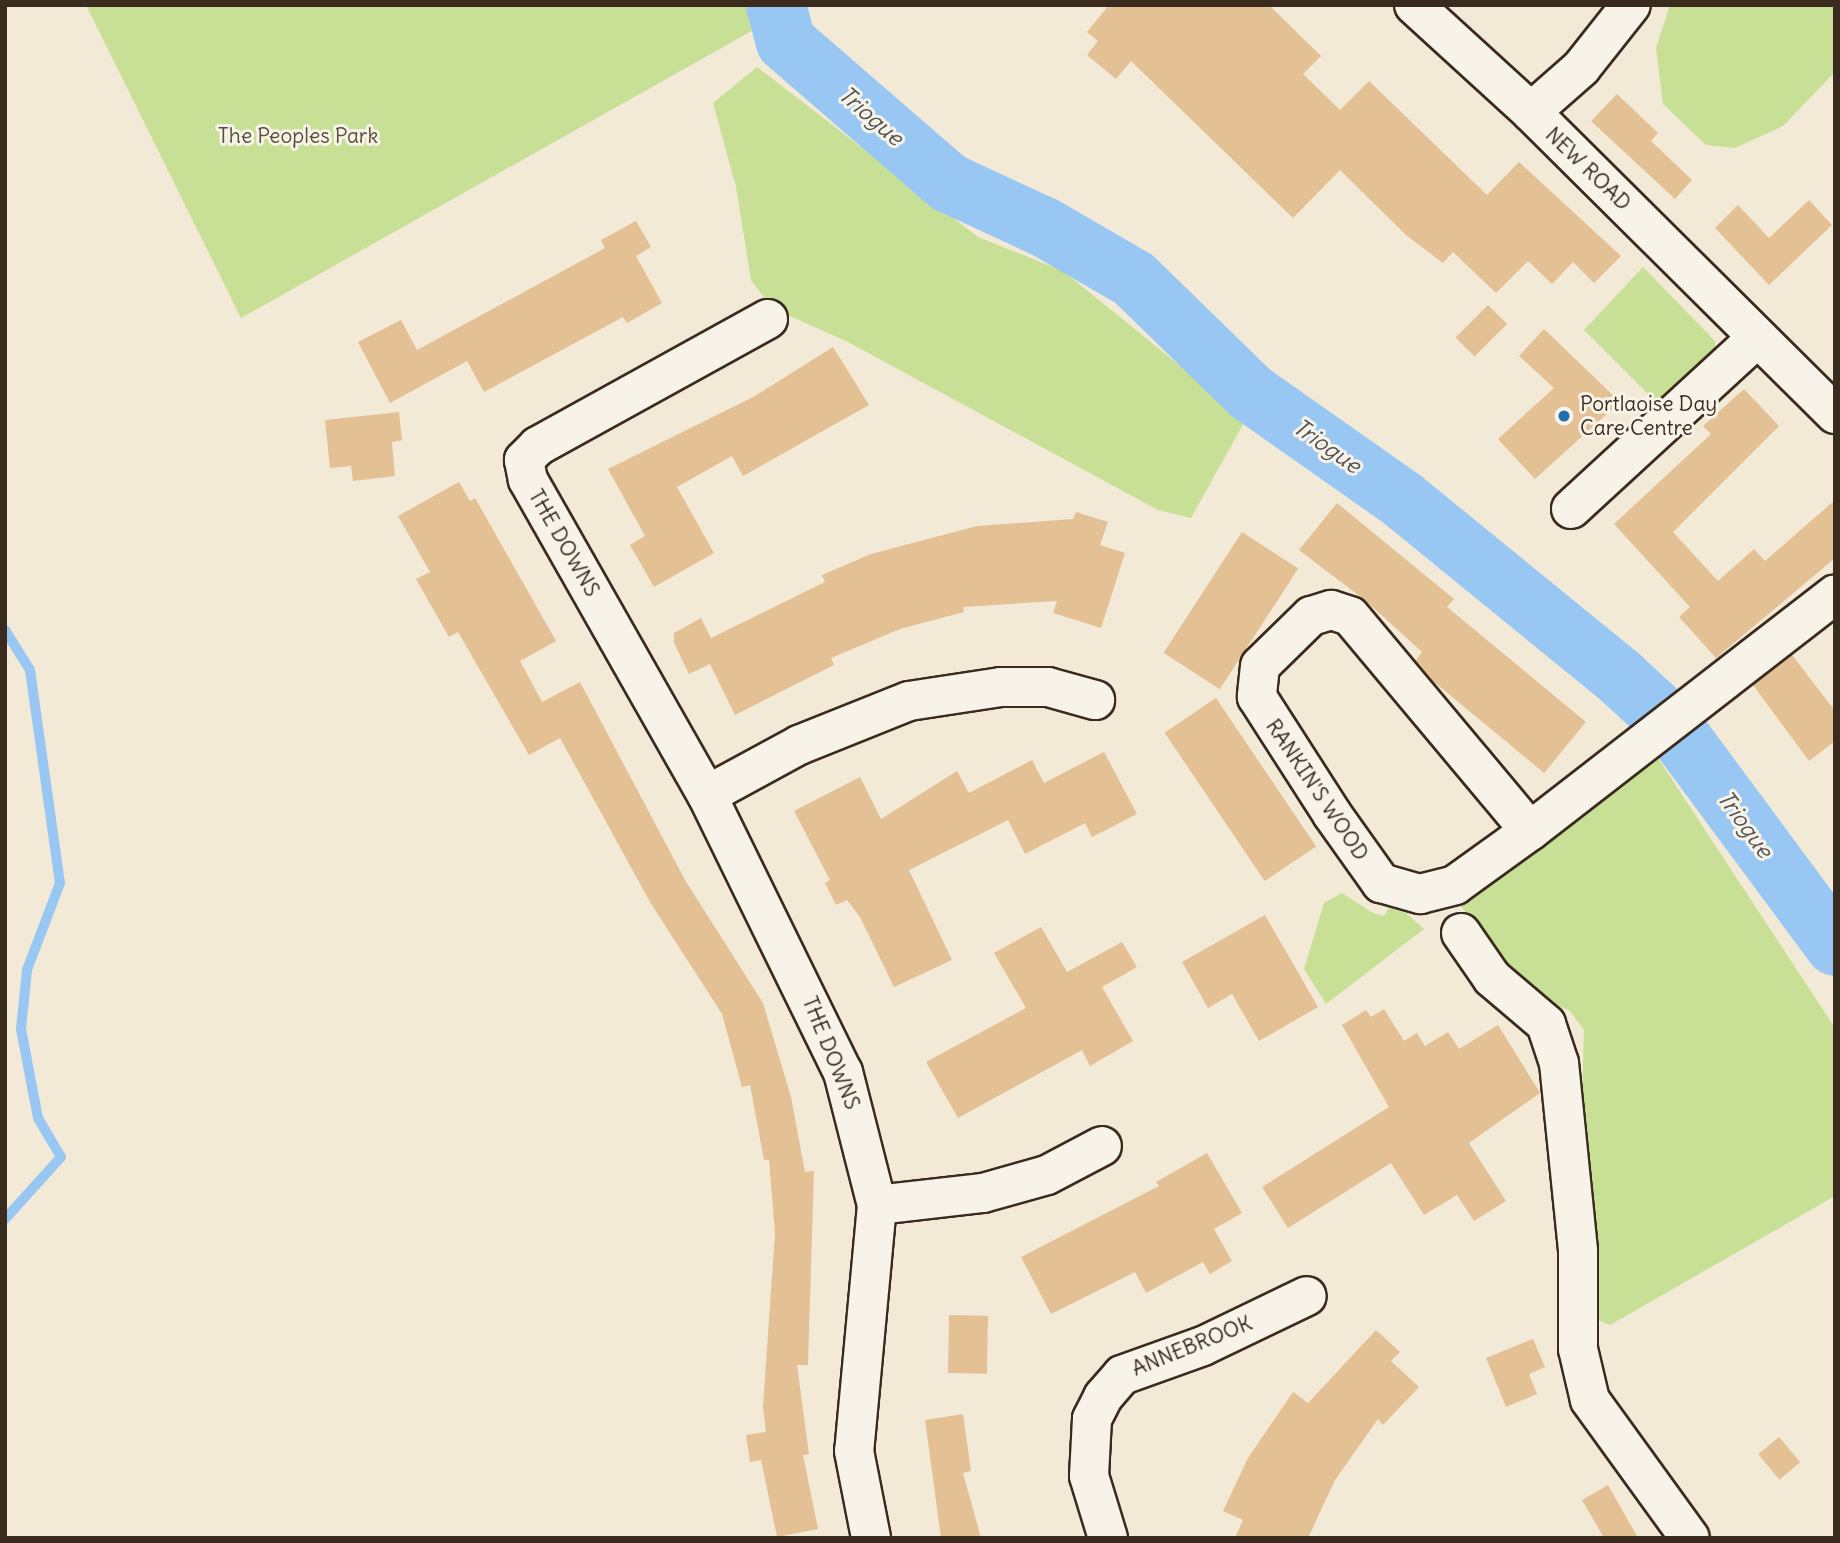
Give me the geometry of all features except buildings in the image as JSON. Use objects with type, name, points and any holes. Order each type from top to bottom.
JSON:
[{"type":"street","name":"NEW ROAD","points":[[1414,5],[1531,112],[1835,414]]},
{"type":"street","points":[[1531,112],[1581,68],[1631,5]]},
{"type":"street","name":"THE DOWNS","points":[[768,319],[538,446],[524,460],[528,480],[707,795],[843,1072],[877,1205],[854,1451],[872,1538]]},
{"type":"street","points":[[1572,510],[1757,338]]},
{"type":"street","name":"RANKIN'S WOOD","points":[[1530,831],[1350,616],[1331,610],[1311,616],[1260,666],[1257,697],[1269,721],[1381,883],[1420,894],[1455,885],[1530,831],[1702,692],[1835,594]]},
{"type":"street","points":[[707,795],[799,745],[909,701],[1001,687],[1048,687],[1095,700]]},
{"type":"street","points":[[1461,933],[1492,978],[1546,1024],[1559,1063],[1578,1251],[1578,1349],[1590,1400],[1690,1538]]},
{"type":"street","points":[[877,1205],[983,1193],[1047,1175],[1102,1146]]},
{"type":"street","name":"ANNEBROOK","points":[[1108,1538],[1089,1476],[1093,1419],[1103,1397],[1122,1375],[1203,1346],[1307,1296]]},
{"type":"green space","name":"The Peoples Park","points":[[86,5],[798,5],[241,318]]},
{"type":"green space","points":[[1670,5],[1835,5],[1835,72],[1783,126],[1735,148],[1706,145],[1663,104],[1656,48]]},
{"type":"green space","points":[[757,67],[978,237],[1063,271],[1246,419],[1191,518],[1158,510],[848,342],[772,308],[751,280],[736,187],[713,103]]},
{"type":"green space","points":[[1643,267],[1715,341],[1715,353],[1660,406],[1584,330]]},
{"type":"green space","points":[[1652,749],[1835,1028],[1835,1196],[1610,1325],[1596,1319],[1582,1099],[1584,1030],[1570,1011],[1526,991],[1458,902]]},
{"type":"green space","points":[[1342,893],[1373,913],[1384,916],[1389,908],[1406,913],[1424,929],[1326,1004],[1304,969],[1324,903]]},
{"type":"waterway","name":"Triogue","points":[[776,5],[786,42],[949,183],[1046,228],[1134,279],[1251,393],[1403,500],[1621,678],[1671,724],[1835,946]]},
{"type":"waterway","points":[[5,630],[30,670],[60,883],[27,970],[21,1029],[38,1118],[61,1157],[5,1219]]},
{"type":"place","name":"Portlaoise Day Care Centre","points":[[1564,416]]}]
